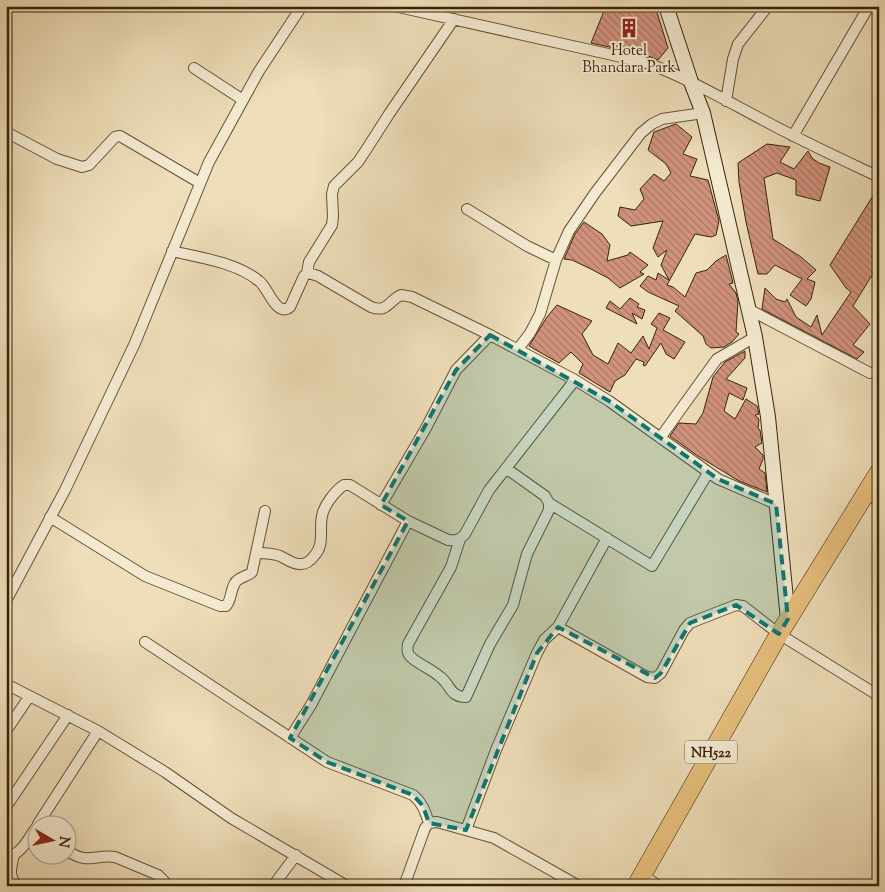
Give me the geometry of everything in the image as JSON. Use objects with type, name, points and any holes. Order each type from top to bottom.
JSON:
[{"type":"highway","name":"NH522","points":[[639,880],[788,619],[872,497],[879,472]]},
{"type":"main road","points":[[666,6],[703,113],[755,337],[768,417],[788,619]]},
{"type":"street","points":[[6,600],[50,517],[135,343],[209,162],[263,64],[302,6]]},
{"type":"street","points":[[394,6],[644,62],[691,82],[793,136],[879,177]]},
{"type":"street","points":[[726,101],[732,59],[738,44],[768,6]]},
{"type":"street","points":[[793,136],[869,6]]},
{"type":"street","points":[[172,251],[224,265],[252,276],[262,282],[274,303],[283,309],[288,309],[301,281],[307,273],[309,262],[332,225],[332,191],[334,186],[358,162],[454,19]]},
{"type":"street","points":[[194,68],[243,100]]},
{"type":"street","points":[[518,349],[530,333],[540,314],[556,260],[569,231],[595,192],[641,133],[662,119],[703,113]]},
{"type":"street","points":[[6,132],[56,159],[82,167],[89,165],[115,137],[120,136],[200,183]]},
{"type":"street","points":[[467,209],[527,246],[556,260]]},
{"type":"street","points":[[307,273],[318,276],[375,308],[384,309],[398,296],[407,295],[490,335],[575,380],[609,401],[708,473],[731,486],[776,504]]},
{"type":"street","points":[[748,309],[870,373]]},
{"type":"street","points":[[381,505],[426,428],[456,370],[490,335]]},
{"type":"street","points":[[660,438],[717,359],[755,337]]},
{"type":"street","points":[[257,553],[271,553],[295,564],[303,564],[311,560],[318,553],[321,545],[322,516],[325,509],[338,489],[344,484],[408,521],[448,540],[460,539],[465,534],[484,499],[575,380]]},
{"type":"street","points":[[460,539],[452,567],[408,644],[407,651],[411,658],[444,679],[451,691],[458,697],[466,697],[490,644],[513,605],[527,554],[549,510],[546,496],[507,469]]},
{"type":"street","points":[[549,503],[652,566],[708,473]]},
{"type":"street","points":[[50,517],[145,576],[220,606],[226,606],[230,602],[233,585],[252,572],[265,511]]},
{"type":"street","points":[[290,738],[311,705],[408,521]]},
{"type":"street","points":[[466,830],[496,750],[537,653],[544,640],[558,627],[606,538]]},
{"type":"street","points":[[558,627],[647,677],[655,678],[661,673],[684,630],[690,623],[736,605],[743,606],[779,634],[879,696]]},
{"type":"street","points":[[145,642],[327,762],[413,795],[423,806],[429,823]]},
{"type":"street","points":[[6,684],[98,731],[165,772],[231,818],[348,886]]},
{"type":"street","points":[[6,731],[29,697]]},
{"type":"street","points":[[6,808],[68,715]]},
{"type":"street","points":[[45,814],[98,731]]},
{"type":"street","points":[[404,886],[425,828],[429,823],[437,822],[494,838],[579,886]]},
{"type":"street","points":[[17,886],[12,880],[10,856],[20,850],[28,839]]},
{"type":"street","points":[[273,886],[296,855]]},
{"type":"street","points":[[78,857],[87,860],[107,856],[115,857],[158,875],[164,881],[163,886]]},
{"type":"street","points":[[639,880],[659,886]]},
{"type":"highlighted area","points":[[490,335],[609,401],[718,479],[776,504],[788,619],[779,634],[736,605],[690,623],[661,673],[655,678],[558,627],[537,653],[466,830],[429,823],[423,806],[413,795],[327,762],[290,738],[408,521],[381,505],[456,370]]},
{"type":"building","name":"Hotel Bhandara Park","points":[[606,6],[645,6],[656,9],[668,48],[658,60],[646,55],[591,43]]},
{"type":"building","points":[[676,124],[692,137],[683,154],[697,159],[690,176],[708,180],[719,221],[716,235],[711,237],[695,234],[667,285],[673,287],[685,297],[696,273],[707,270],[726,255],[733,283],[729,284],[736,293],[738,301],[736,332],[739,334],[724,347],[711,348],[706,344],[703,336],[675,311],[679,306],[648,292],[640,286],[648,276],[656,280],[658,273],[669,280],[661,265],[667,250],[658,257],[653,248],[663,221],[631,226],[618,216],[620,207],[635,210],[644,199],[640,189],[654,174],[664,181],[671,173],[666,164],[648,150],[654,132]]},
{"type":"building","points":[[767,144],[790,147],[780,162],[794,169],[808,151],[812,158],[830,167],[820,201],[796,195],[796,180],[777,173],[764,178],[773,239],[801,257],[816,270],[807,279],[815,282],[811,299],[806,306],[790,295],[802,279],[775,265],[767,274],[758,274],[746,222],[739,182],[738,163]]},
{"type":"building","points":[[879,186],[879,264],[853,306],[870,324],[853,345],[864,352],[857,359],[762,309],[765,288],[776,299],[785,302],[787,299],[796,317],[811,327],[817,315],[822,335],[851,292],[830,265]]},
{"type":"building","points":[[584,222],[602,234],[610,245],[607,261],[628,255],[630,252],[648,265],[640,272],[644,274],[620,288],[608,278],[591,269],[572,260],[564,259],[575,234]]},
{"type":"building","points":[[630,298],[639,304],[637,307],[645,310],[642,319],[632,313],[637,324],[606,308],[610,301],[620,309]]},
{"type":"building","points":[[557,305],[592,321],[582,334],[593,355],[608,364],[618,343],[631,353],[643,336],[649,349],[657,328],[651,324],[659,313],[670,318],[663,330],[685,342],[674,359],[666,354],[661,343],[645,366],[643,365],[644,362],[636,359],[625,375],[615,381],[610,392],[579,373],[583,364],[571,352],[559,363],[529,346]]},
{"type":"building","points":[[745,351],[745,358],[726,379],[747,388],[743,400],[729,393],[724,411],[735,419],[746,399],[757,406],[759,414],[755,415],[759,419],[758,428],[762,443],[755,447],[763,455],[759,469],[765,473],[767,492],[739,481],[670,436],[679,423],[696,424],[703,413],[713,377],[725,362]]},
{"type":"place","name":"Hotel Bhandara Park","points":[[629,28]]}]
